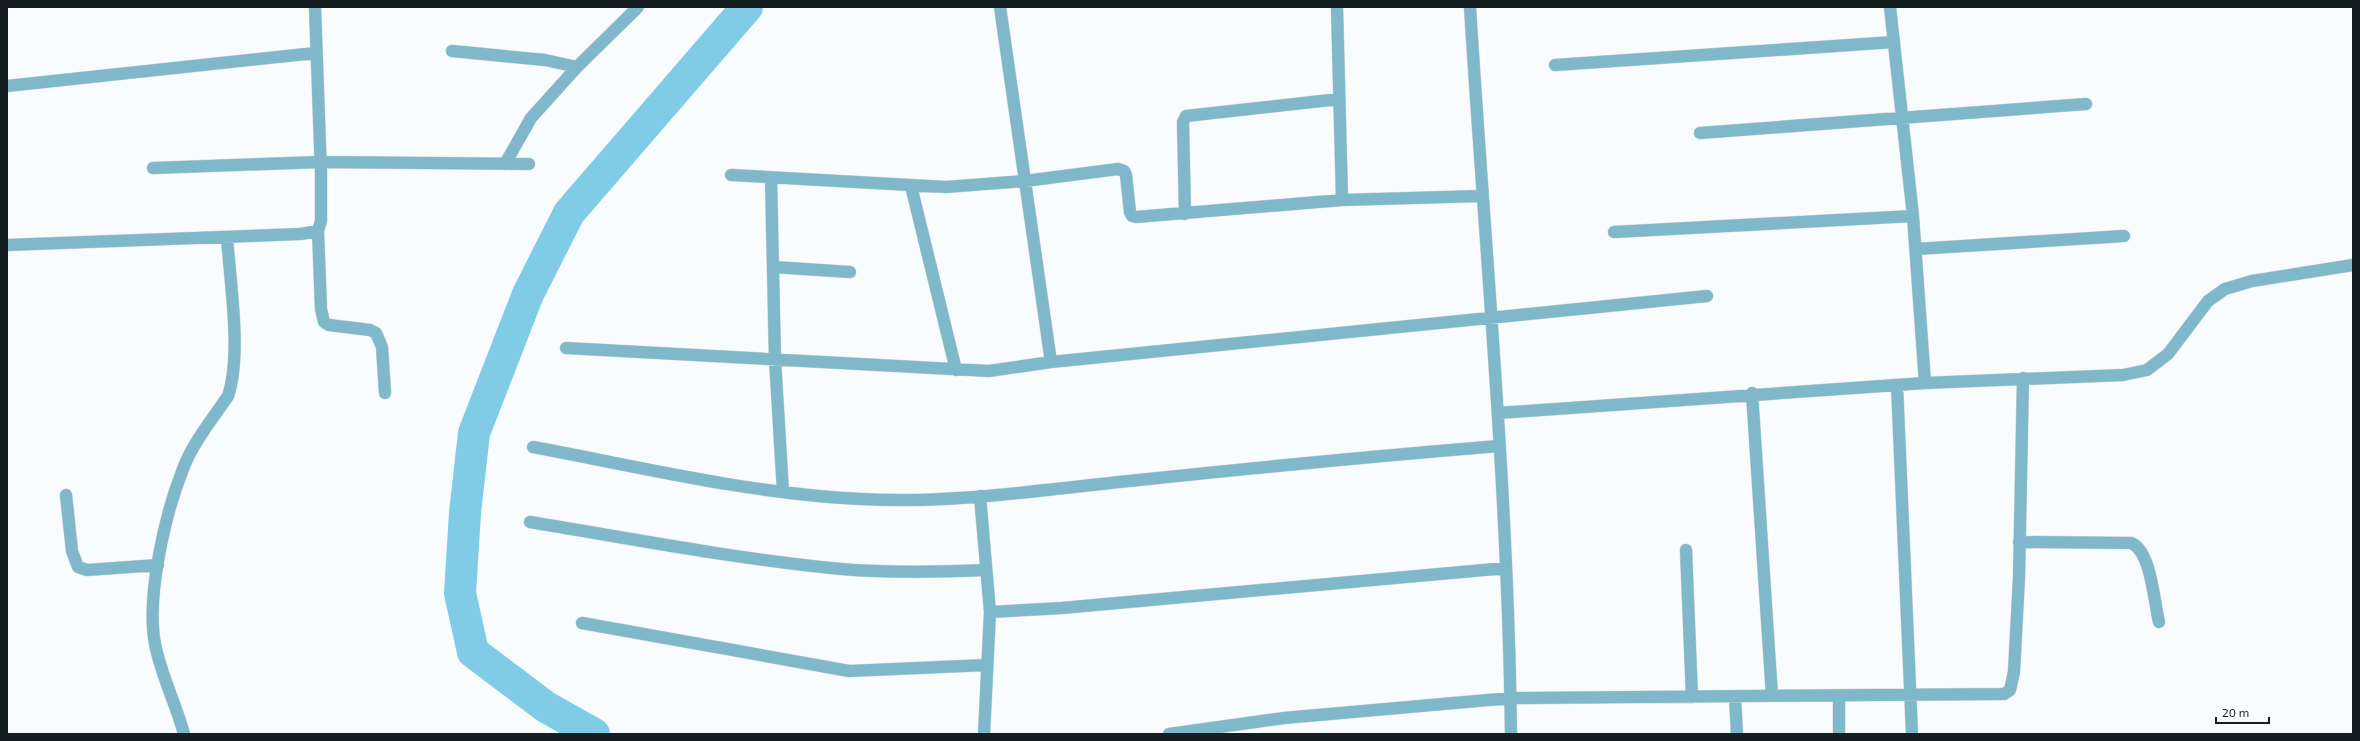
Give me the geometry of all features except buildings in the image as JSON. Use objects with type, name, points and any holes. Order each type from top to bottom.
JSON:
[{"type":"street","points":[[315,7],[315,53],[320,162],[320,221],[318,231],[321,309],[324,322],[329,325],[370,330],[376,333],[382,347],[385,393]]},
{"type":"street","points":[[505,164],[531,118],[577,68],[638,7]]},
{"type":"street","points":[[1000,7],[1051,362]]},
{"type":"street","points":[[1337,7],[1342,200]]},
{"type":"street","points":[[1470,7],[1481,196],[1498,413],[1506,568],[1512,734]]},
{"type":"street","points":[[1890,7],[1904,119],[1916,249],[1925,383]]},
{"type":"street","points":[[1555,65],[1894,42]]},
{"type":"street","points":[[452,51],[545,60],[577,68]]},
{"type":"street","points":[[7,86],[315,53]]},
{"type":"street","points":[[1185,214],[1183,122],[1186,116],[1339,99]]},
{"type":"street","points":[[1700,133],[1904,119],[2086,104]]},
{"type":"street","points":[[153,168],[320,162],[530,164]]},
{"type":"street","points":[[731,175],[946,187],[1025,181],[1118,169],[1124,171],[1126,175],[1132,216],[1185,214],[1342,200],[1481,196]]},
{"type":"street","points":[[771,178],[775,359],[783,492]]},
{"type":"street","points":[[911,186],[956,370]]},
{"type":"street","points":[[1614,232],[1913,216]]},
{"type":"street","points":[[7,245],[307,234],[318,231]]},
{"type":"street","points":[[1916,249],[2124,236]]},
{"type":"street","points":[[184,734],[161,668],[152,624],[158,565],[183,468],[228,396],[232,383],[235,350],[227,237]]},
{"type":"street","points":[[1498,413],[1752,393],[2023,378],[2122,375],[2147,370],[2168,354],[2208,301],[2225,289],[2252,281],[2353,265]]},
{"type":"street","points":[[773,268],[850,272]]},
{"type":"street","points":[[566,348],[989,371],[1051,362],[1708,296]]},
{"type":"street","points":[[1169,734],[1284,718],[1511,698],[1911,696],[2004,694],[2010,690],[2014,672],[2023,378]]},
{"type":"street","points":[[1896,385],[1912,734]]},
{"type":"street","points":[[1752,393],[1772,696]]},
{"type":"street","points":[[532,447],[783,492],[862,500],[946,499],[1301,463],[1499,446]]},
{"type":"street","points":[[66,495],[72,552],[78,568],[87,570],[158,565]]},
{"type":"street","points":[[980,496],[990,612],[984,734]]},
{"type":"street","points":[[530,522],[730,555],[842,569],[938,572],[986,570]]},
{"type":"street","points":[[2019,542],[2131,542],[2137,545],[2146,560],[2159,622]]},
{"type":"street","points":[[1686,550],[1692,697]]},
{"type":"street","points":[[990,612],[1062,608],[1506,568]]},
{"type":"street","points":[[582,623],[849,671],[987,666]]},
{"type":"street","points":[[1839,696],[1839,734]]},
{"type":"street","points":[[1735,697],[1737,734]]},
{"type":"waterway","points":[[594,734],[546,707],[473,652],[460,593],[465,513],[474,433],[528,294],[569,213],[747,7]]}]
